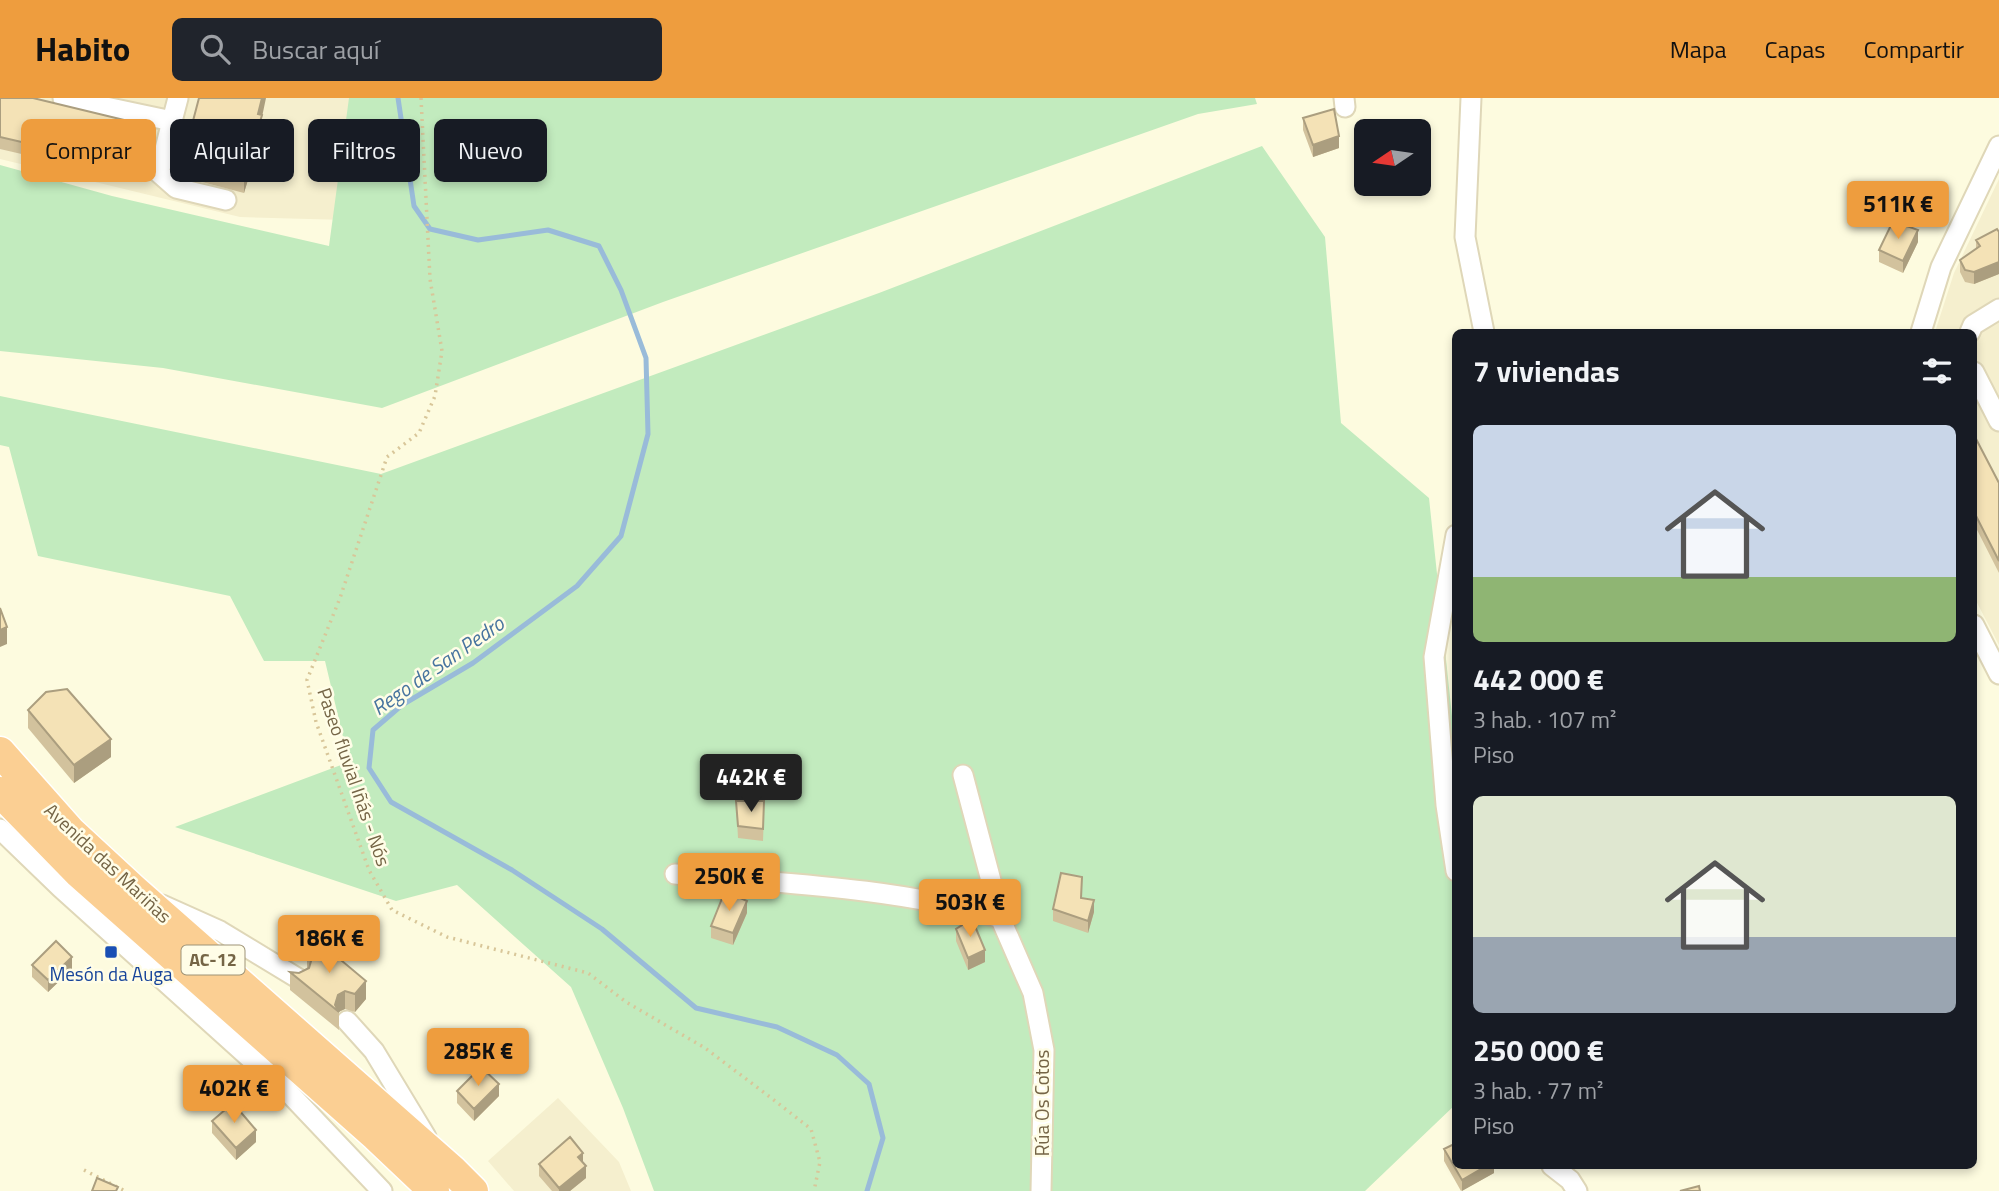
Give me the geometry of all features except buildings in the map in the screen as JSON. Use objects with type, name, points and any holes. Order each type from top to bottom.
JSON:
[{"type":"highway","name":"Avenida das Mariñas","points":[[0,752],[70,831],[473,1191]]},
{"type":"highway","name":"Avenida das Mariñas","points":[[0,792],[79,873],[376,1136],[434,1191]]},
{"type":"street","points":[[63,98],[170,121]]},
{"type":"street","points":[[173,119],[178,98]]},
{"type":"street","points":[[1471,98],[1465,237],[1483,329]]},
{"type":"street","points":[[170,129],[159,173],[176,188],[226,200]]},
{"type":"street","points":[[1922,329],[1941,267],[1999,146]]},
{"type":"street","points":[[1971,329],[1973,325],[1999,309]]},
{"type":"street","points":[[1977,378],[1999,421]]},
{"type":"street","points":[[1452,557],[1434,657],[1446,806],[1452,845]]},
{"type":"street","points":[[1977,631],[1999,674]]},
{"type":"street","name":"Rúa Os Cotos","points":[[963,775],[1001,918],[1033,993],[1044,1050],[1041,1191]]},
{"type":"street","points":[[0,829],[92,916],[290,1094],[382,1191]]},
{"type":"street","points":[[675,874],[869,894],[973,910],[1001,918]]},
{"type":"street","points":[[135,891],[220,931],[299,979]]},
{"type":"street","points":[[347,1021],[374,1051],[436,1157]]},
{"type":"street","points":[[1556,1169],[1570,1180],[1577,1191]]},
{"type":"path","name":"Paseo fluvial Iñás - Nós","points":[[421,98],[430,279],[442,351],[435,396],[419,433],[387,457],[340,598],[307,680],[316,722],[369,870],[392,910],[447,937],[588,973],[626,1002],[705,1048],[811,1129],[820,1162],[814,1191]]},
{"type":"path","points":[[84,1170],[125,1191]]},
{"type":"shaded area","points":[[0,98],[359,98],[357,119],[308,119],[308,182],[350,182],[346,220],[240,217],[95,182],[156,182],[156,119],[21,119],[21,164],[0,159]]},
{"type":"shaded area","points":[[1999,179],[1999,645],[1977,603],[1977,329],[1936,329],[1954,273]]},
{"type":"shaded area","points":[[558,1098],[619,1162],[631,1191],[514,1191],[488,1161]]},
{"type":"green space","points":[[349,98],[1255,98],[1257,104],[1198,114],[663,302],[382,408],[163,368],[0,351],[0,165],[21,171],[21,182],[61,182],[329,246],[338,182],[420,182],[420,119],[346,119]]},
{"type":"green space","points":[[1262,146],[1325,237],[1341,423],[1429,498],[1452,716],[1452,1108],[1365,1191],[654,1191],[623,1108],[571,987],[457,885],[396,901],[175,827],[349,762],[325,661],[264,661],[230,596],[38,556],[9,447],[0,445],[0,396],[381,474],[879,293]]},
{"type":"waterway","name":"Rego de San Pedro","points":[[398,98],[414,206],[430,229],[478,240],[548,230],[599,246],[621,290],[646,358],[648,434],[621,536],[577,586],[473,663],[402,705],[373,730],[369,768],[391,802],[512,870],[602,929],[696,1008],[777,1027],[837,1055],[869,1084],[883,1138],[867,1191]]},
{"type":"place","name":"Mesón da Auga","points":[[111,952]]}]
